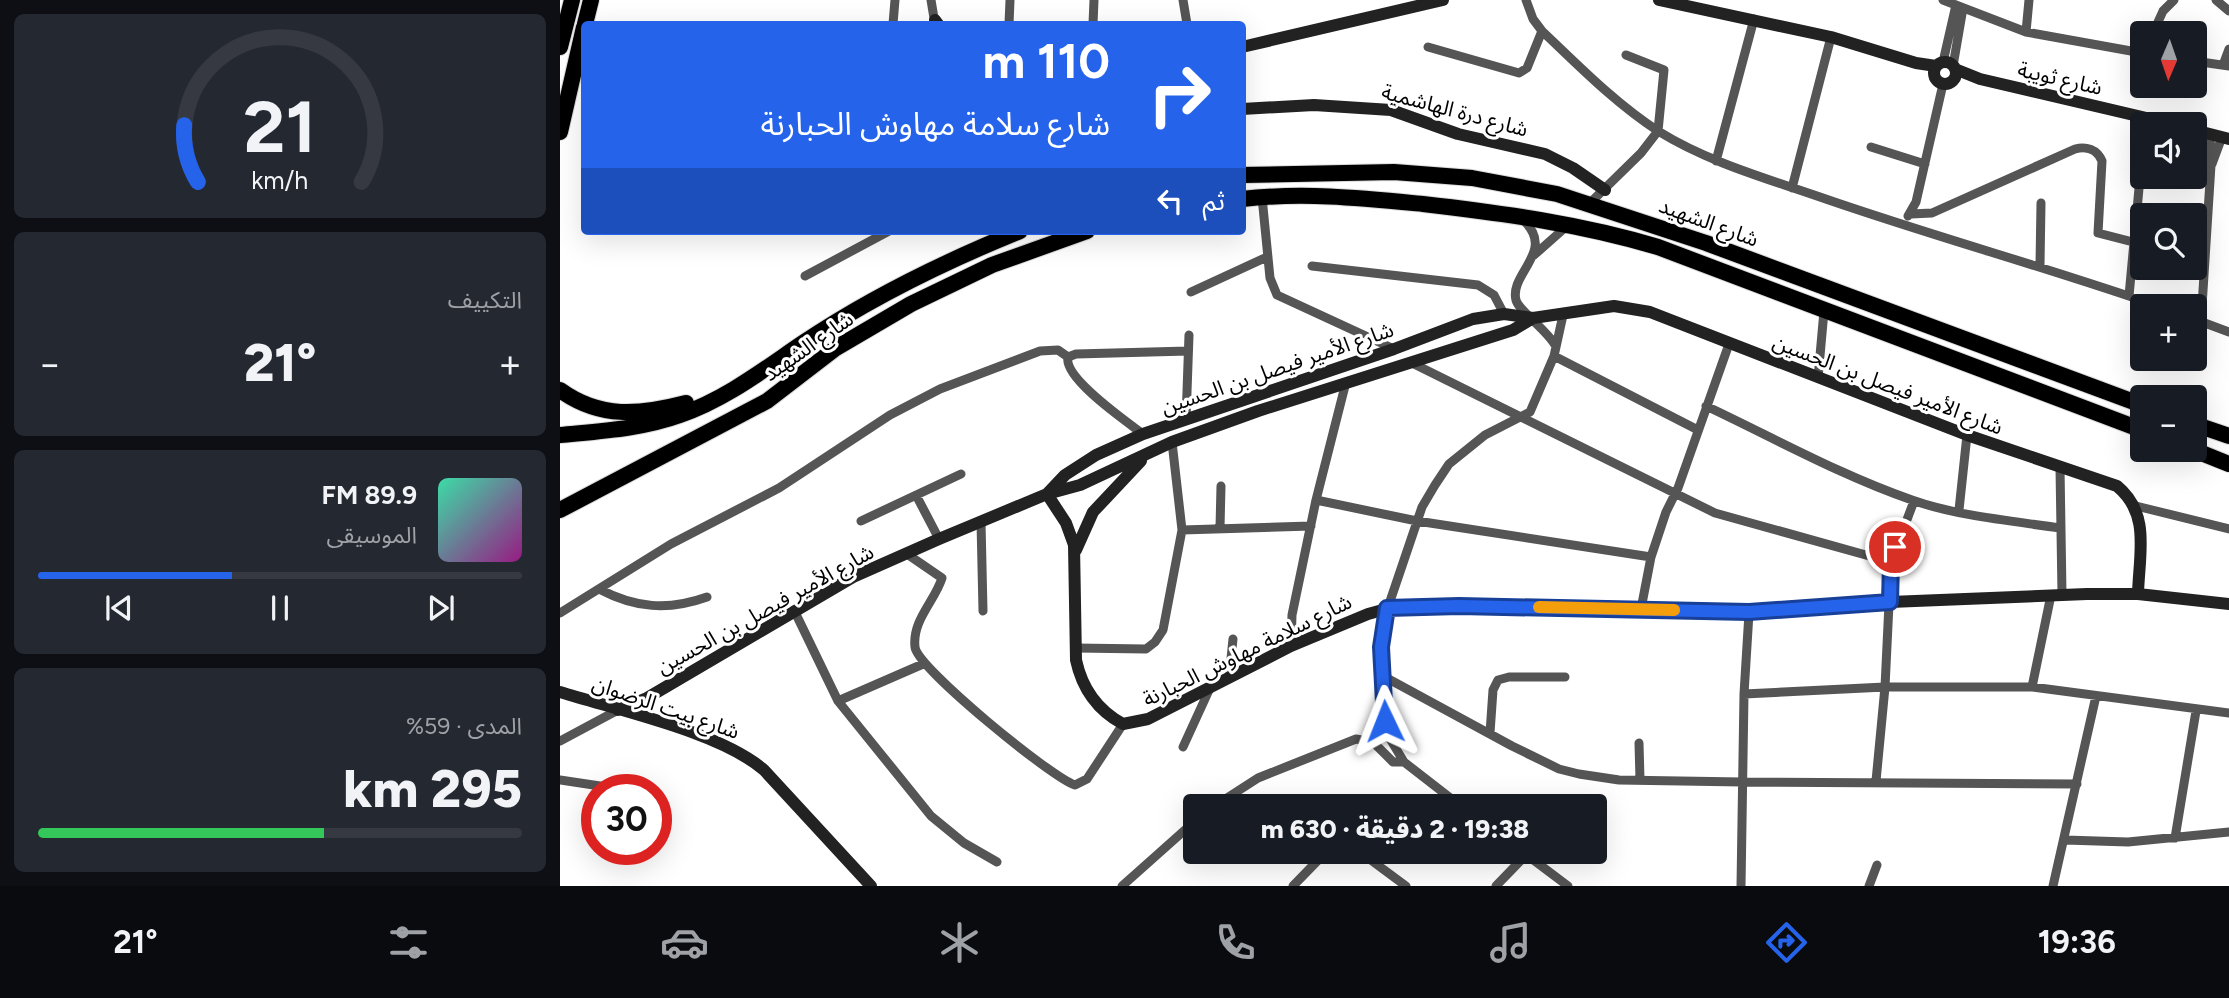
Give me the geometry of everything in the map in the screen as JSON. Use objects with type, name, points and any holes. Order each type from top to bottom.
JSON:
[{"type":"highway","points":[[560,47],[572,0]]},
{"type":"highway","points":[[586,21],[591,0]]},
{"type":"highway","points":[[560,132],[581,43]]},
{"type":"highway","name":"شارع الشهيد","points":[[1246,175],[1364,171],[1446,175],[1518,185],[1590,203],[1736,253],[2130,401]]},
{"type":"highway","name":"شارع الشهيد","points":[[1246,199],[1343,195],[1570,224],[1658,247],[2130,426]]},
{"type":"highway","name":"شارع الشهيد","points":[[560,435],[644,426],[683,414],[720,398],[870,304],[982,246],[1010,235]]},
{"type":"highway","name":"شارع الشهيد","points":[[560,510],[767,401],[836,348],[911,304],[992,265],[1076,235]]},
{"type":"highway","points":[[560,390],[584,405],[629,414],[720,398]]},
{"type":"highway","points":[[2207,428],[2229,436]]},
{"type":"highway","points":[[2207,454],[2229,462]]},
{"type":"highway","points":[[560,521],[589,497]]},
{"type":"street","points":[[893,21],[895,0]]},
{"type":"street","points":[[932,0],[934,21]]},
{"type":"street","points":[[1009,21],[1010,0]]},
{"type":"street","points":[[1093,21],[1094,0]]},
{"type":"street","points":[[1183,0],[1186,21]]},
{"type":"street","points":[[1246,46],[1443,0]]},
{"type":"street","points":[[1526,0],[1542,31],[1610,95],[1658,131],[1716,161],[1889,221],[2040,265],[2129,296],[2130,280]]},
{"type":"street","name":"شارع ثويبة","points":[[1659,0],[1831,37],[1946,72],[2130,117]]},
{"type":"street","points":[[1943,0],[2026,33],[2130,51]]},
{"type":"street","points":[[2026,33],[2029,0]]},
{"type":"street","points":[[2158,21],[2163,11],[2174,0]]},
{"type":"street","points":[[2216,0],[2229,12]]},
{"type":"street","points":[[1911,214],[1925,164],[1960,7]]},
{"type":"street","points":[[1716,161],[1754,19]]},
{"type":"street","points":[[1428,47],[1519,74],[1527,68],[1542,31]]},
{"type":"street","points":[[1792,188],[1831,37]]},
{"type":"street","points":[[2207,63],[2226,65],[2229,49]]},
{"type":"street","points":[[1590,203],[1641,153],[1658,131],[1664,70],[1626,55]]},
{"type":"street","name":"شارع درة الهاشمية","points":[[1246,109],[1314,105],[1391,110],[1458,134],[1545,154],[1573,168],[1605,190]]},
{"type":"street","points":[[2200,294],[2211,165],[2220,136]]},
{"type":"street","points":[[1871,147],[1925,164]]},
{"type":"street","points":[[1889,221],[1897,221],[1911,214],[1932,213],[2075,149],[2085,148],[2095,151],[2102,161],[2098,233],[2130,241]]},
{"type":"street","points":[[1262,197],[1272,286],[1280,298],[1394,349]]},
{"type":"street","points":[[2040,265],[2041,203]]},
{"type":"street","points":[[1521,218],[1532,231],[1532,258]]},
{"type":"street","points":[[1555,345],[1533,318],[1520,307],[1515,295],[1532,258],[1570,224]]},
{"type":"street","points":[[805,276],[882,235]]},
{"type":"street","points":[[1191,292],[1267,257]]},
{"type":"street","points":[[1312,266],[1478,285],[1494,295],[1504,314]]},
{"type":"street","name":"شارع الأمير فيصل بن الحسين","points":[[1047,494],[1065,475],[1096,455],[1143,434],[1394,349],[1463,322],[1504,314],[1533,318],[1614,306],[1640,309],[1967,435],[2117,486],[2136,506]]},
{"type":"street","points":[[1818,378],[1824,312]]},
{"type":"street","points":[[1445,794],[1404,762],[1394,749],[1385,721],[1382,633],[1387,608],[1422,508],[1449,464],[1485,435],[1522,418],[1535,403],[1554,356],[1563,315]]},
{"type":"street","name":"شارع الأمير فيصل بن الحسين","points":[[618,710],[656,692],[853,577],[939,539],[1047,494],[1080,485],[1172,442],[1258,411],[1345,386],[1513,330],[1533,318]]},
{"type":"street","points":[[2207,324],[2229,332]]},
{"type":"street","points":[[1186,420],[1189,335]]},
{"type":"street","points":[[1641,609],[1651,557],[1729,344]]},
{"type":"street","points":[[560,613],[671,544],[779,488],[867,429],[932,393],[1040,351],[1058,350],[1068,357]]},
{"type":"street","points":[[1068,357],[1076,354],[1188,351]]},
{"type":"street","points":[[1554,356],[1696,429]]},
{"type":"street","points":[[1068,357],[1068,368],[1079,381],[1143,434]]},
{"type":"street","points":[[1412,363],[1675,495],[1752,524],[1891,562]]},
{"type":"street","points":[[1292,646],[1292,615],[1316,499],[1345,386]]},
{"type":"street","points":[[1706,406],[1833,468],[1914,501],[2060,528]]},
{"type":"street","points":[[1959,510],[1967,435]]},
{"type":"street","points":[[1076,648],[1146,649],[1163,630],[1182,530],[1172,442]]},
{"type":"street","points":[[1074,553],[1093,512],[1148,454]]},
{"type":"street","points":[[2032,687],[2057,595],[2060,467]]},
{"type":"street","points":[[861,521],[961,474]]},
{"type":"street","points":[[1220,528],[1221,486]]},
{"type":"street","name":"شارع سلامة مهاوش الحبارنة","points":[[1047,494],[1069,530],[1074,553],[1078,669],[1088,693],[1106,713],[1123,724],[1149,719],[1292,646],[1387,608],[1749,612],[1890,602],[2138,594],[2229,604]]},
{"type":"street","points":[[916,495],[939,539]]},
{"type":"street","points":[[1316,499],[1417,521],[1651,557]]},
{"type":"street","points":[[1876,781],[1885,687],[1891,562],[1914,501]]},
{"type":"street","points":[[2138,594],[2140,524],[2136,506],[2229,529]]},
{"type":"street","points":[[981,523],[984,611]]},
{"type":"street","points":[[1182,530],[1311,526]]},
{"type":"street","points":[[907,554],[942,578],[917,627],[915,650],[923,664],[990,724],[1075,785],[1084,782],[1094,770],[1123,724]]},
{"type":"street","points":[[599,589],[624,601],[648,606],[680,605],[707,597]]},
{"type":"street","points":[[794,610],[838,701],[931,816],[964,843],[997,862]]},
{"type":"street","points":[[1741,886],[1744,694],[1749,612]]},
{"type":"street","points":[[1229,678],[1233,639]]},
{"type":"street","points":[[838,701],[923,664]]},
{"type":"street","points":[[1383,676],[1559,769],[1600,778],[1742,782],[2077,783]]},
{"type":"street","points":[[1490,733],[1493,690],[1498,680],[1509,677],[1565,677]]},
{"type":"street","points":[[1744,694],[1885,687],[2032,687],[2229,713]]},
{"type":"street","points":[[1183,747],[1211,688]]},
{"type":"street","name":"شارع بيت الرضوان","points":[[560,692],[736,750],[754,761],[871,886]]},
{"type":"street","name":"شارع الأمير فيصل بن الحسين","points":[[654,721],[650,706],[656,692]]},
{"type":"street","points":[[2053,886],[2096,696]]},
{"type":"street","points":[[560,741],[590,722],[618,710]]},
{"type":"street","points":[[2175,838],[2196,710]]},
{"type":"street","points":[[1233,794],[1258,778],[1356,739],[1373,742],[1393,762],[1404,762]]},
{"type":"street","points":[[1639,743],[1640,780]]},
{"type":"street","points":[[560,780],[581,783]]},
{"type":"street","points":[[1122,886],[1183,832]]},
{"type":"street","points":[[2065,840],[2128,842],[2229,832]]},
{"type":"street","points":[[1293,886],[1314,864]]},
{"type":"street","points":[[1376,864],[1406,886]]},
{"type":"street","points":[[1496,886],[1515,864]]},
{"type":"street","points":[[1539,864],[1568,886]]},
{"type":"street","points":[[1869,886],[1877,865]]},
{"type":"slow traffic","points":[[1539,607],[1674,610]]},
{"type":"route","points":[[1385,721],[1381,647],[1387,608],[1407,605],[1749,612],[1890,602],[1891,562],[1895,547]]}]
